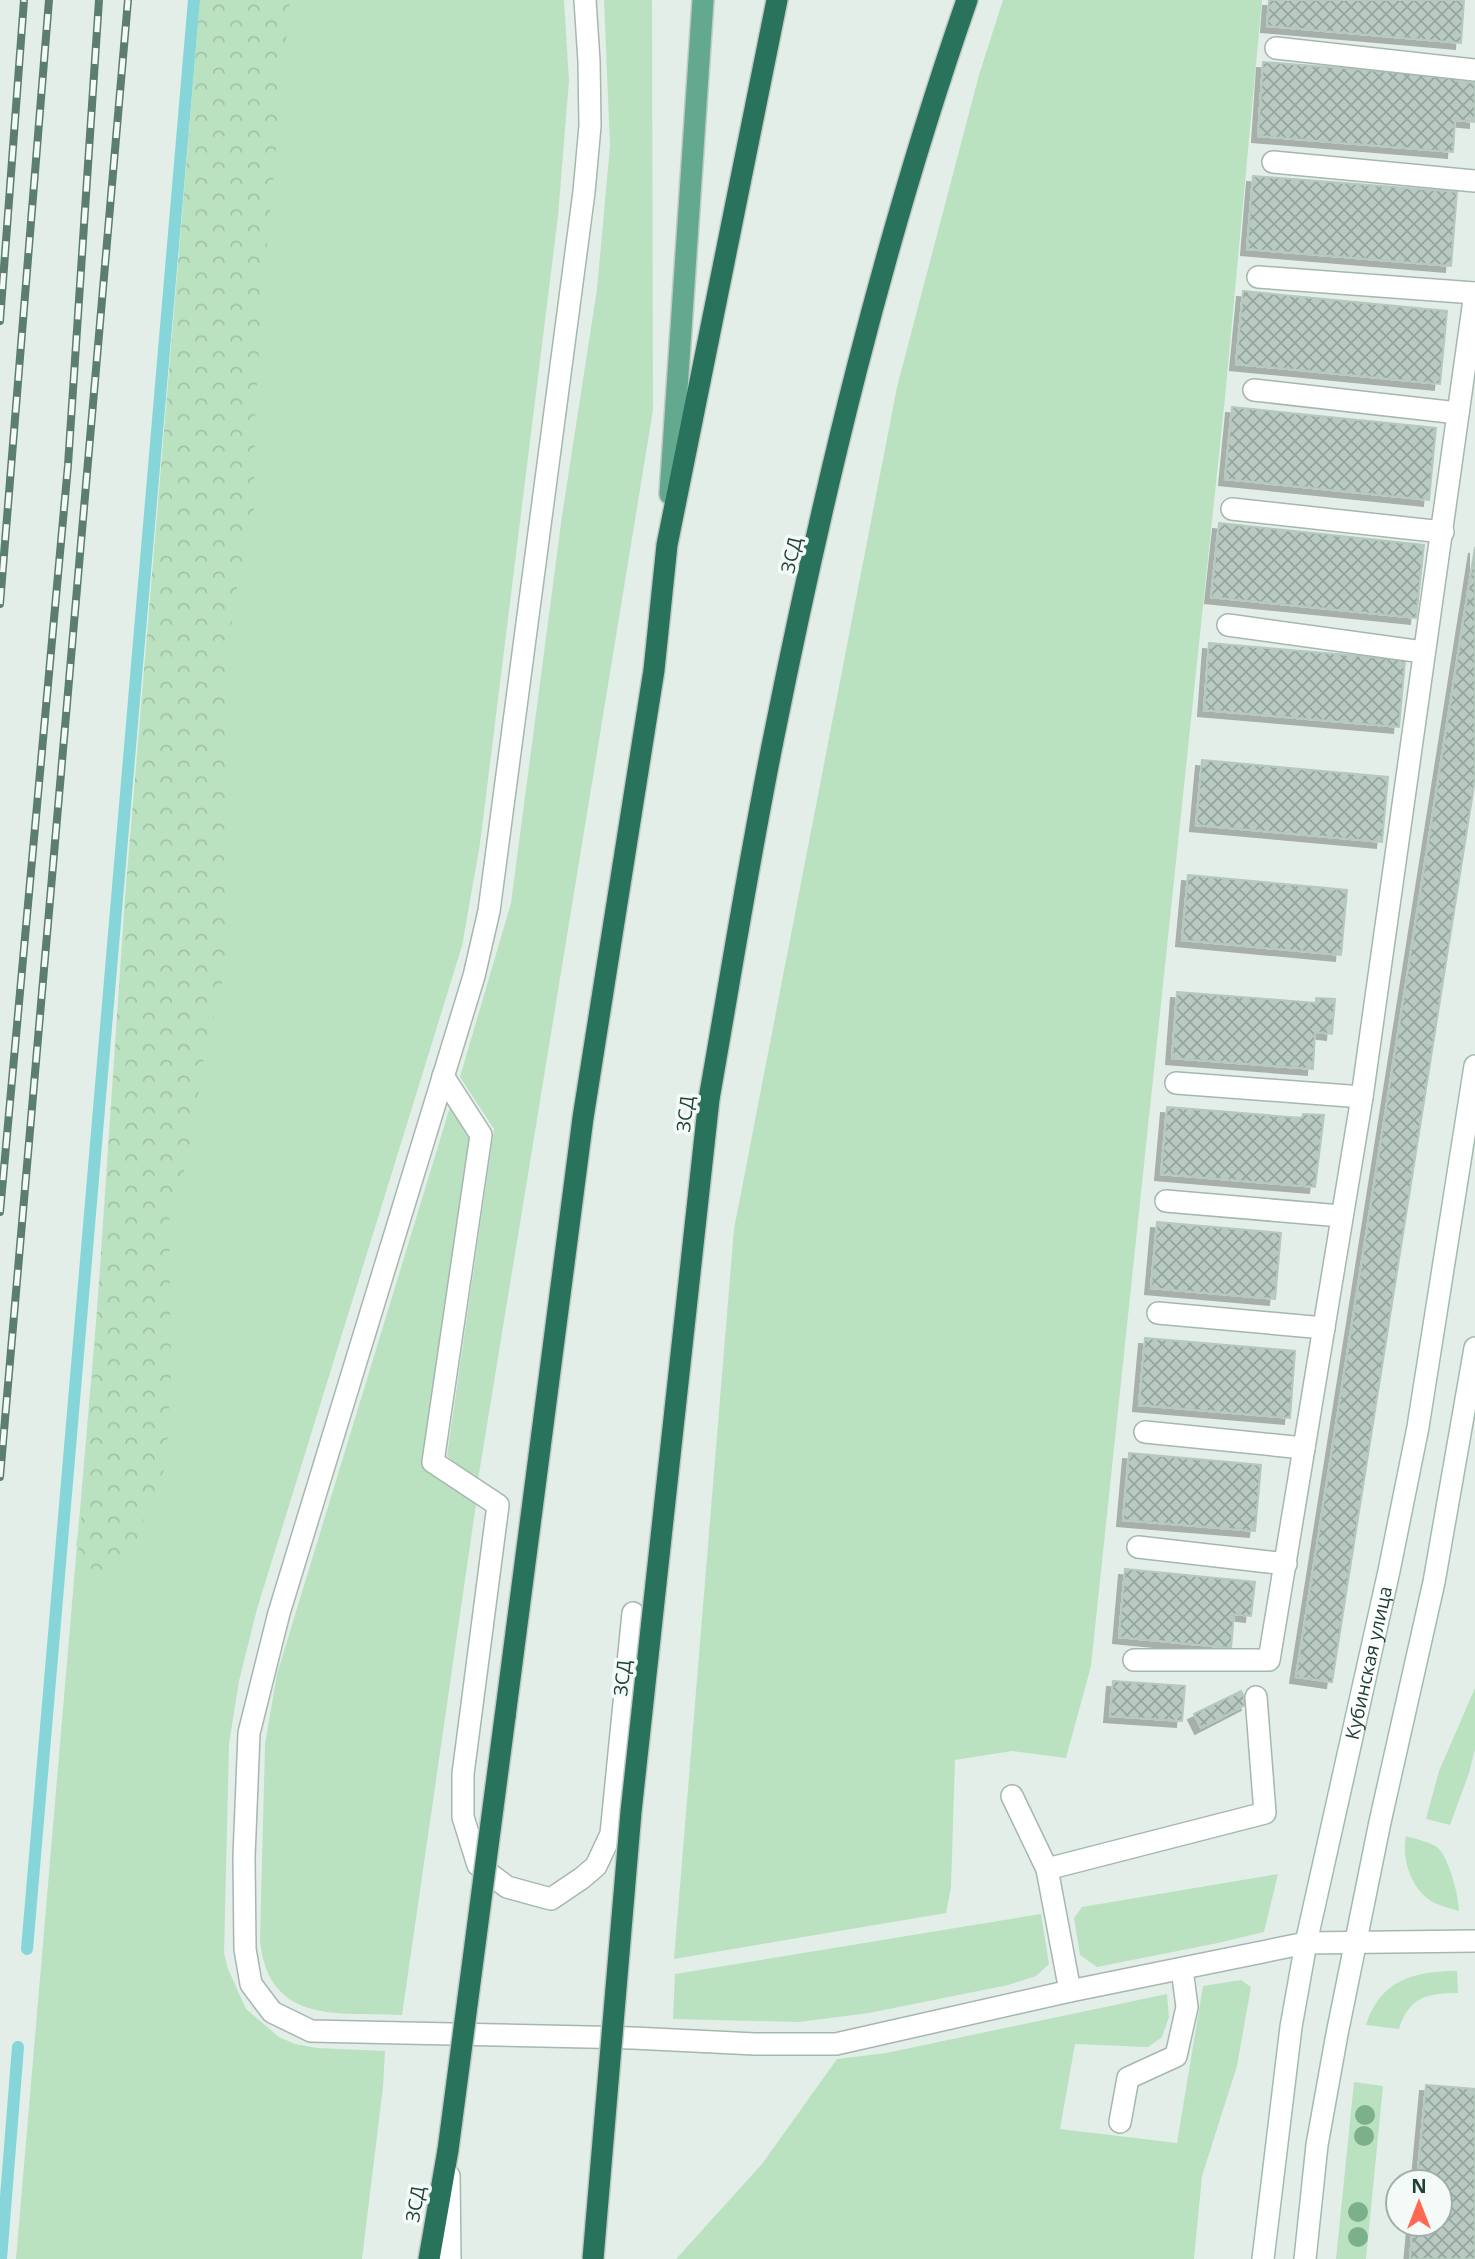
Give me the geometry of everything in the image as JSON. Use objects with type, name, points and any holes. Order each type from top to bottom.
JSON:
[{"type":"highway","name":"ЗСД","points":[[429,2259],[448,2150],[583,1118],[654,670],[667,545],[777,0]]},
{"type":"highway","name":"ЗСД","points":[[593,2259],[631,1812],[709,1099],[772,742],[852,383],[942,74],[967,0]]},
{"type":"main road","points":[[584,0],[590,126],[586,179],[489,911],[474,976],[279,1613],[249,1733],[244,1857],[245,1949],[251,1984],[272,2012],[311,2031],[836,2044],[1070,1991],[1306,1943],[1475,1941]]},
{"type":"main road","points":[[667,545],[703,0]]},
{"type":"main road","points":[[1276,48],[1475,70]]},
{"type":"main road","points":[[1273,162],[1475,181]]},
{"type":"main road","points":[[1134,1660],[1269,1660],[1362,1097],[1475,293],[1258,277]]},
{"type":"main road","points":[[1254,390],[1458,413]]},
{"type":"main road","points":[[1232,509],[1443,532]]},
{"type":"main road","points":[[1228,625],[1423,652]]},
{"type":"main road","name":"Кубинская улица","points":[[1263,2259],[1291,2027],[1306,1943],[1389,1571],[1418,1427],[1475,1066]]},
{"type":"main road","points":[[443,1076],[481,1135],[433,1462],[498,1505],[463,1774],[463,1817],[478,1865],[507,1887],[551,1899],[596,1866],[611,1834],[634,1613]]},
{"type":"main road","points":[[1176,1083],[1362,1097]]},
{"type":"main road","points":[[1166,1201],[1342,1216]]},
{"type":"main road","points":[[1158,1314],[1324,1328]]},
{"type":"main road","points":[[1305,2259],[1317,2145],[1354,1942],[1434,1582],[1475,1348]]},
{"type":"main road","points":[[1144,1432],[1304,1448]]},
{"type":"main road","points":[[1138,1547],[1286,1564]]},
{"type":"main road","points":[[1047,1869],[1265,1813],[1256,1697]]},
{"type":"main road","points":[[1012,1796],[1047,1869],[1070,1991]]},
{"type":"main road","points":[[1120,2122],[1128,2078],[1176,2056],[1187,2007],[1182,1969]]},
{"type":"main road","points":[[448,2150],[450,2259]]},
{"type":"green space","points":[[200,0],[290,0],[262,297],[255,420],[254,509],[240,568],[231,627],[227,688],[224,861],[227,964],[205,1050],[182,1182],[169,1218],[171,1369],[166,1465],[141,1527],[135,1551],[95,1575],[76,1545],[84,1504],[125,897]]},
{"type":"green space","points":[[209,0],[564,0],[569,81],[558,216],[480,844],[462,946],[257,1609],[239,1681],[229,1744],[224,1953],[228,1969],[246,2009],[279,2037],[295,2044],[317,2048],[385,2051],[362,2259],[16,2259]]},
{"type":"green space","points":[[604,0],[652,0],[653,410],[478,1480],[447,1456],[494,1129],[460,1077],[511,903],[562,516],[597,289],[610,146]]},
{"type":"green space","points":[[1003,0],[1262,0],[1225,398],[1091,1666],[1066,1758],[1012,1751],[955,1760],[951,1887],[946,1913],[674,1959],[734,1229],[897,387],[979,75]]},
{"type":"green space","points":[[450,1107],[470,1135],[422,1465],[476,1504],[402,2015],[331,2012],[292,2001],[277,1988],[266,1968],[260,1941],[265,1744],[277,1674]]},
{"type":"green space","points":[[1475,1688],[1475,1749],[1450,1825],[1426,1819],[1439,1771]]},
{"type":"green space","points":[[1406,1836],[1431,1844],[1442,1853],[1453,1878],[1459,1911],[1429,1899],[1415,1885],[1405,1856]]},
{"type":"green space","points":[[1278,1874],[1264,1932],[1097,1967],[1080,1955],[1074,1918],[1082,1907]]},
{"type":"green space","points":[[1041,1914],[1049,1964],[1036,1976],[1008,1985],[869,2013],[799,2022],[673,2019],[675,1974]]},
{"type":"green space","points":[[1457,1971],[1458,1993],[1437,1994],[1421,1999],[1408,2010],[1399,2029],[1366,2025],[1380,1998],[1401,1981],[1427,1973]]},
{"type":"green space","points":[[1241,1980],[1251,1987],[1237,2066],[1202,2176],[1194,2259],[676,2259],[762,2164],[837,2059],[886,2053],[1167,1994],[1169,2017],[1162,2037],[1148,2047],[1075,2044],[1060,2129],[1177,2143],[1203,1986]]},
{"type":"green space","points":[[1354,2082],[1383,2086],[1366,2259],[1336,2259]]},
{"type":"building","points":[[1269,0],[1464,0],[1461,43],[1267,26]]},
{"type":"building","points":[[1263,62],[1457,77],[1457,81],[1475,83],[1475,122],[1455,120],[1453,152],[1258,136]]},
{"type":"building","points":[[1253,176],[1457,192],[1451,266],[1247,249]]},
{"type":"building","points":[[1243,291],[1447,311],[1440,384],[1236,364]]},
{"type":"building","points":[[1232,407],[1436,428],[1429,500],[1225,479]]},
{"type":"building","points":[[1219,523],[1424,545],[1416,618],[1211,597]]},
{"type":"building","points":[[1475,547],[1475,779],[1332,1682],[1296,1677]]},
{"type":"building","points":[[1209,643],[1405,660],[1399,727],[1204,710]]},
{"type":"building","points":[[1202,760],[1388,777],[1382,842],[1196,825]]},
{"type":"building","points":[[1188,875],[1347,890],[1341,955],[1182,940]]},
{"type":"building","points":[[1177,992],[1316,1003],[1316,998],[1335,999],[1332,1034],[1315,1032],[1313,1069],[1172,1058]]},
{"type":"building","points":[[1167,1107],[1302,1118],[1303,1114],[1324,1115],[1315,1187],[1161,1174]]},
{"type":"building","points":[[1157,1222],[1281,1233],[1275,1299],[1151,1288]]},
{"type":"building","points":[[1145,1338],[1295,1351],[1290,1418],[1139,1405]]},
{"type":"building","points":[[1129,1453],[1261,1465],[1255,1531],[1123,1520]]},
{"type":"building","points":[[1125,1569],[1255,1582],[1251,1616],[1234,1614],[1231,1648],[1119,1637]]},
{"type":"building","points":[[1113,1681],[1185,1686],[1182,1721],[1110,1716]]},
{"type":"building","points":[[1241,1691],[1247,1704],[1201,1728],[1194,1714]]},
{"type":"building","points":[[1426,2085],[1475,2089],[1475,2259],[1410,2259],[1412,2238],[1454,2238],[1454,2168],[1418,2168]]},
{"type":"waterway","points":[[27,1949],[194,0]]},
{"type":"waterway","points":[[1,2259],[18,2047]]},
{"type":"railway","points":[[0,321],[24,0]]},
{"type":"railway","points":[[0,604],[49,0]]},
{"type":"railway","points":[[0,1212],[68,465],[99,0]]},
{"type":"railway","points":[[0,1477],[128,0]]}]
